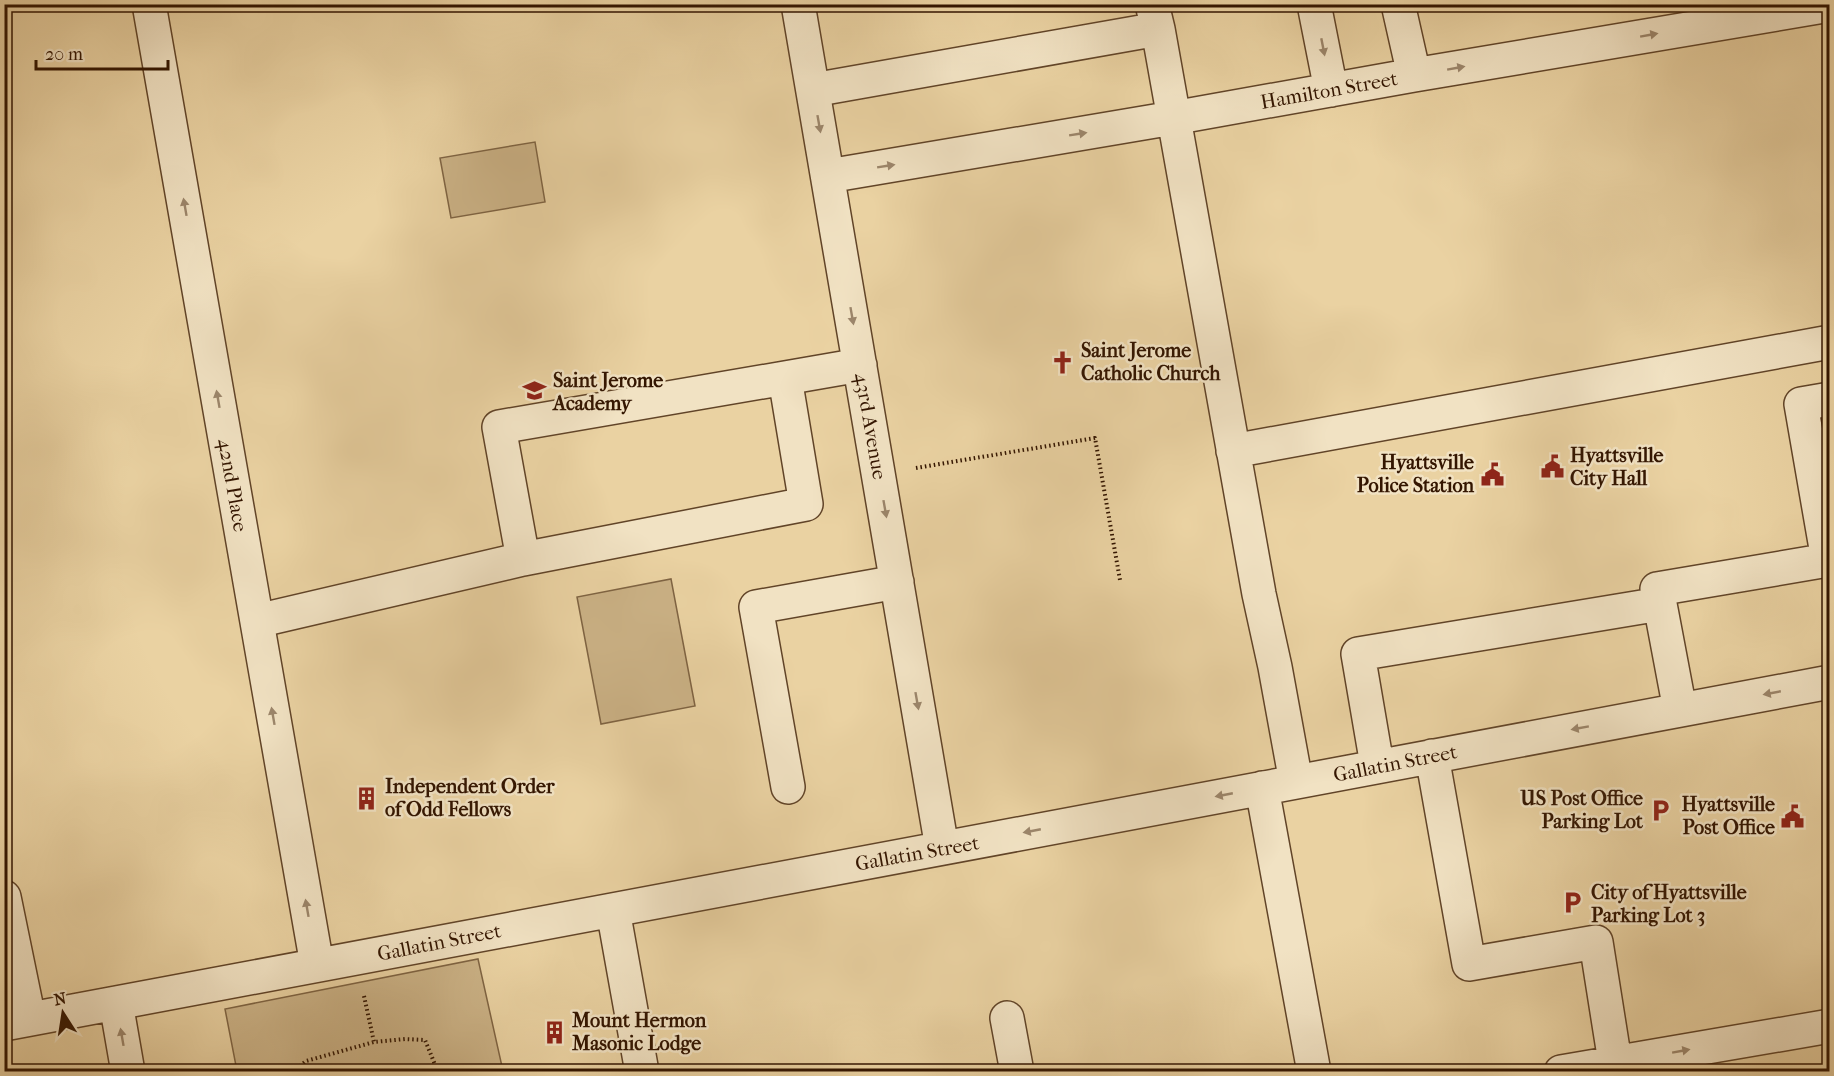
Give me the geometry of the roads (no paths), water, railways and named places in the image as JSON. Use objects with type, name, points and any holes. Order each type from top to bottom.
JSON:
[{"type":"street","name":"42nd Place","points":[[149,4],[317,965]]},
{"type":"street","name":"43rd Avenue","points":[[798,4],[942,848]]},
{"type":"street","points":[[1314,4],[1331,90]]},
{"type":"street","points":[[1398,4],[1414,75]]},
{"type":"street","name":"Hamilton Street","points":[[828,176],[1830,5]]},
{"type":"street","points":[[813,90],[1155,17],[1259,594],[1296,782]]},
{"type":"street","points":[[1233,451],[1830,342]]},
{"type":"street","points":[[523,559],[499,427],[860,365]]},
{"type":"street","points":[[257,621],[523,559],[806,504],[785,378]]},
{"type":"street","points":[[1680,710],[1657,589],[1828,560],[1802,404],[1830,399]]},
{"type":"street","points":[[788,787],[756,607],[897,582]]},
{"type":"street","points":[[1377,765],[1358,654],[1659,604]]},
{"type":"street","name":"Gallatin Street","points":[[17,1021],[1830,682]]},
{"type":"street","points":[[1432,756],[1469,964],[1596,942],[1625,1064]]},
{"type":"street","points":[[1262,788],[1314,1071]]},
{"type":"street","points":[[4,897],[17,1021]]},
{"type":"street","points":[[613,910],[642,1071]]},
{"type":"street","points":[[116,1003],[128,1071]]},
{"type":"street","points":[[1007,1018],[1017,1071]]},
{"type":"street","points":[[1561,1071],[1625,1064],[1830,1026]]},
{"type":"place","name":"Saint Jerome Catholic Church","points":[[1063,362]]},
{"type":"place","name":"Saint Jerome Academy","points":[[535,391]]},
{"type":"place","name":"Hyattsville City Hall","points":[[1552,467]]},
{"type":"place","name":"Hyattsville Police Station","points":[[1492,474]]},
{"type":"place","name":"Independent Order of Odd Fellows","points":[[367,798]]},
{"type":"place","name":"US Post Office Parking Lot","points":[[1661,810]]},
{"type":"place","name":"Hyattsville Post Office","points":[[1793,816]]},
{"type":"place","name":"City of Hyattsville Parking Lot 3","points":[[1573,903]]},
{"type":"place","name":"Mount Hermon Masonic Lodge","points":[[554,1032]]}]
